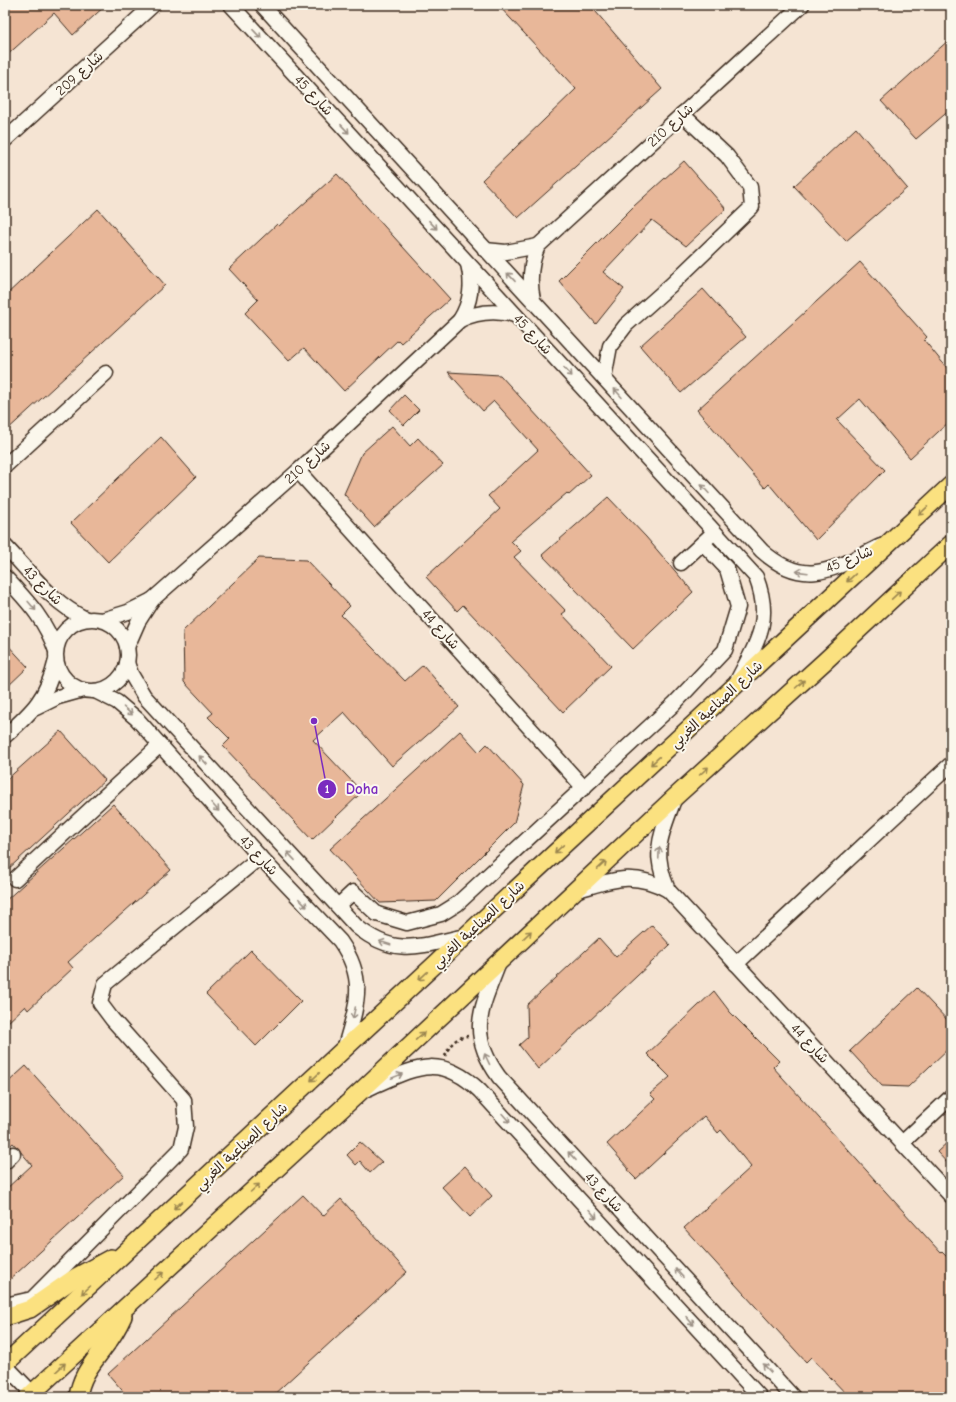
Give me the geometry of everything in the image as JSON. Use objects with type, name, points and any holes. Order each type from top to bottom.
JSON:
[{"type":"main road","name":"شارع الصناعية الغربي","points":[[5,1365],[951,485]]},
{"type":"main road","points":[[32,1396],[130,1303],[361,1091],[675,797],[951,544]]},
{"type":"main road","points":[[5,1317],[30,1309],[76,1277],[136,1244]]},
{"type":"main road","points":[[78,1397],[80,1383],[85,1372],[106,1346],[130,1303]]},
{"type":"street","name":"شارع 209","points":[[5,140],[153,5]]},
{"type":"street","name":"شارع 45","points":[[231,5],[756,577],[762,594],[764,611],[762,630],[735,687]]},
{"type":"street","name":"شارع 45","points":[[262,5],[762,551],[774,561],[790,570],[807,573],[826,570],[844,564],[890,542]]},
{"type":"street","name":"شارع 210","points":[[485,250],[517,251],[538,246],[802,5]]},
{"type":"street","points":[[604,378],[610,346],[626,325],[671,285],[752,207],[750,187],[728,156],[682,114]]},
{"type":"street","points":[[533,300],[530,278],[534,256],[538,246]]},
{"type":"street","name":"شارع 210","points":[[460,320],[470,299],[471,276],[468,264]]},
{"type":"street","name":"شارع 210","points":[[102,620],[128,612],[152,600],[298,471],[460,320],[470,315],[493,311],[515,315]]},
{"type":"street","points":[[5,466],[106,373]]},
{"type":"street","name":"شارع 44","points":[[298,471],[584,788]]},
{"type":"street","points":[[681,564],[715,532]]},
{"type":"street","points":[[338,906],[353,892],[377,914],[407,922],[440,914],[457,904],[674,704],[724,650],[738,607],[727,569],[703,543]]},
{"type":"street","name":"شارع 43","points":[[5,546],[54,598],[63,606],[86,619]]},
{"type":"street","name":"شارع 43","points":[[5,578],[33,607],[42,620],[56,656]]},
{"type":"street","name":"شارع 210","points":[[127,646],[138,622],[152,600]]},
{"type":"street","points":[[5,736],[34,709],[48,686],[58,644],[66,630],[72,625],[86,619],[102,620],[115,627],[121,633],[127,646],[127,663],[119,679],[104,689],[89,690],[58,697],[34,709]]},
{"type":"street","points":[[56,656],[58,668],[65,679],[75,687],[89,690]]},
{"type":"street","name":"شارع 43","points":[[127,663],[131,674],[144,696],[338,906],[365,933],[385,944],[402,948],[419,946],[465,936]]},
{"type":"street","name":"شارع 43","points":[[89,690],[112,699],[127,710],[260,857],[340,941],[349,954],[355,969],[358,984],[354,1015],[344,1051]]},
{"type":"street","points":[[15,880],[160,745]]},
{"type":"street","points":[[736,964],[951,764]]},
{"type":"street","name":"شارع 44","points":[[668,890],[658,862],[659,847],[675,797]]},
{"type":"street","points":[[5,1305],[32,1299],[181,1149],[186,1127],[184,1100],[112,1019],[100,1003],[105,984],[260,857]]},
{"type":"street","name":"شارع 44","points":[[573,892],[626,878],[641,878],[668,890],[951,1196]]},
{"type":"street","name":"شارع 43","points":[[499,962],[482,1008],[479,1035],[488,1062],[499,1077],[793,1397]]},
{"type":"street","name":"شارع 43","points":[[361,1091],[414,1070],[428,1067],[442,1067],[455,1071],[467,1078],[760,1397]]},
{"type":"street","points":[[902,1143],[951,1097]]},
{"type":"street","points":[[5,1365],[32,1396]]},
{"type":"path","points":[[442,1067],[449,1046],[460,1037],[479,1035]]},
{"type":"building","points":[[5,5],[106,5],[73,35],[54,13],[5,57]]},
{"type":"building","points":[[498,5],[590,5],[662,89],[518,218],[482,180],[576,89]]},
{"type":"building","points":[[951,38],[951,109],[916,139],[881,101]]},
{"type":"building","points":[[856,128],[907,188],[846,241],[794,186]]},
{"type":"building","points":[[684,161],[726,209],[686,246],[652,220],[603,272],[624,289],[596,324],[559,281],[634,206]]},
{"type":"building","points":[[337,174],[450,299],[401,343],[398,340],[344,391],[304,348],[289,361],[245,313],[258,300],[229,269],[277,224],[279,226]]},
{"type":"building","points":[[98,209],[165,285],[5,432],[5,296]]},
{"type":"building","points":[[860,262],[927,337],[924,340],[951,373],[951,420],[910,458],[860,399],[837,420],[885,470],[816,540],[769,484],[765,488],[697,410]]},
{"type":"building","points":[[703,289],[746,337],[681,393],[640,346]]},
{"type":"building","points":[[448,372],[500,375],[591,475],[569,495],[567,493],[511,541],[521,551],[514,557],[566,611],[562,614],[611,666],[563,712],[463,605],[457,611],[426,577],[500,509],[488,496],[538,450],[494,401],[483,411]]},
{"type":"building","points":[[404,395],[419,410],[404,425],[390,410]]},
{"type":"building","points":[[392,426],[410,446],[418,438],[443,465],[374,527],[344,494],[362,453]]},
{"type":"building","points":[[161,437],[196,477],[108,562],[71,523]]},
{"type":"building","points":[[608,497],[646,537],[693,592],[633,649],[542,555]]},
{"type":"building","points":[[259,558],[306,560],[350,606],[341,615],[405,681],[423,665],[459,707],[392,766],[344,712],[313,740],[362,792],[312,840],[223,746],[230,739],[208,717],[213,713],[184,682],[183,631]]},
{"type":"building","points":[[5,642],[28,667],[5,689]]},
{"type":"building","points":[[61,731],[105,780],[5,872],[5,781]]},
{"type":"building","points":[[460,731],[479,752],[487,744],[524,785],[514,823],[436,901],[380,903],[330,849]]},
{"type":"building","points":[[113,804],[171,870],[68,962],[73,968],[28,1010],[25,1006],[5,1025],[5,901]]},
{"type":"building","points":[[652,925],[670,945],[538,1069],[519,1045],[528,1037],[527,1005],[599,938],[616,957]]},
{"type":"building","points":[[251,950],[301,1001],[256,1046],[206,994]]},
{"type":"building","points":[[917,988],[951,1024],[951,1046],[908,1087],[882,1086],[850,1051]]},
{"type":"building","points":[[714,991],[730,1012],[779,1061],[773,1067],[941,1253],[942,1252],[951,1261],[951,1397],[849,1397],[811,1357],[806,1362],[684,1228],[751,1167],[721,1130],[718,1133],[704,1116],[636,1179],[607,1144],[655,1099],[650,1094],[670,1077],[647,1054]]},
{"type":"building","points":[[26,1066],[124,1175],[5,1284],[5,1190],[32,1165],[13,1143],[5,1150],[5,1085]]},
{"type":"building","points":[[951,1139],[951,1167],[937,1152]]},
{"type":"building","points":[[360,1142],[382,1162],[370,1173],[360,1161],[356,1165],[347,1155]]},
{"type":"building","points":[[465,1166],[492,1196],[470,1217],[442,1187]]},
{"type":"building","points":[[303,1195],[323,1216],[341,1199],[407,1272],[271,1397],[128,1397],[108,1374]]},
{"type":"place","name":"Doha","points":[[314,721]]}]
